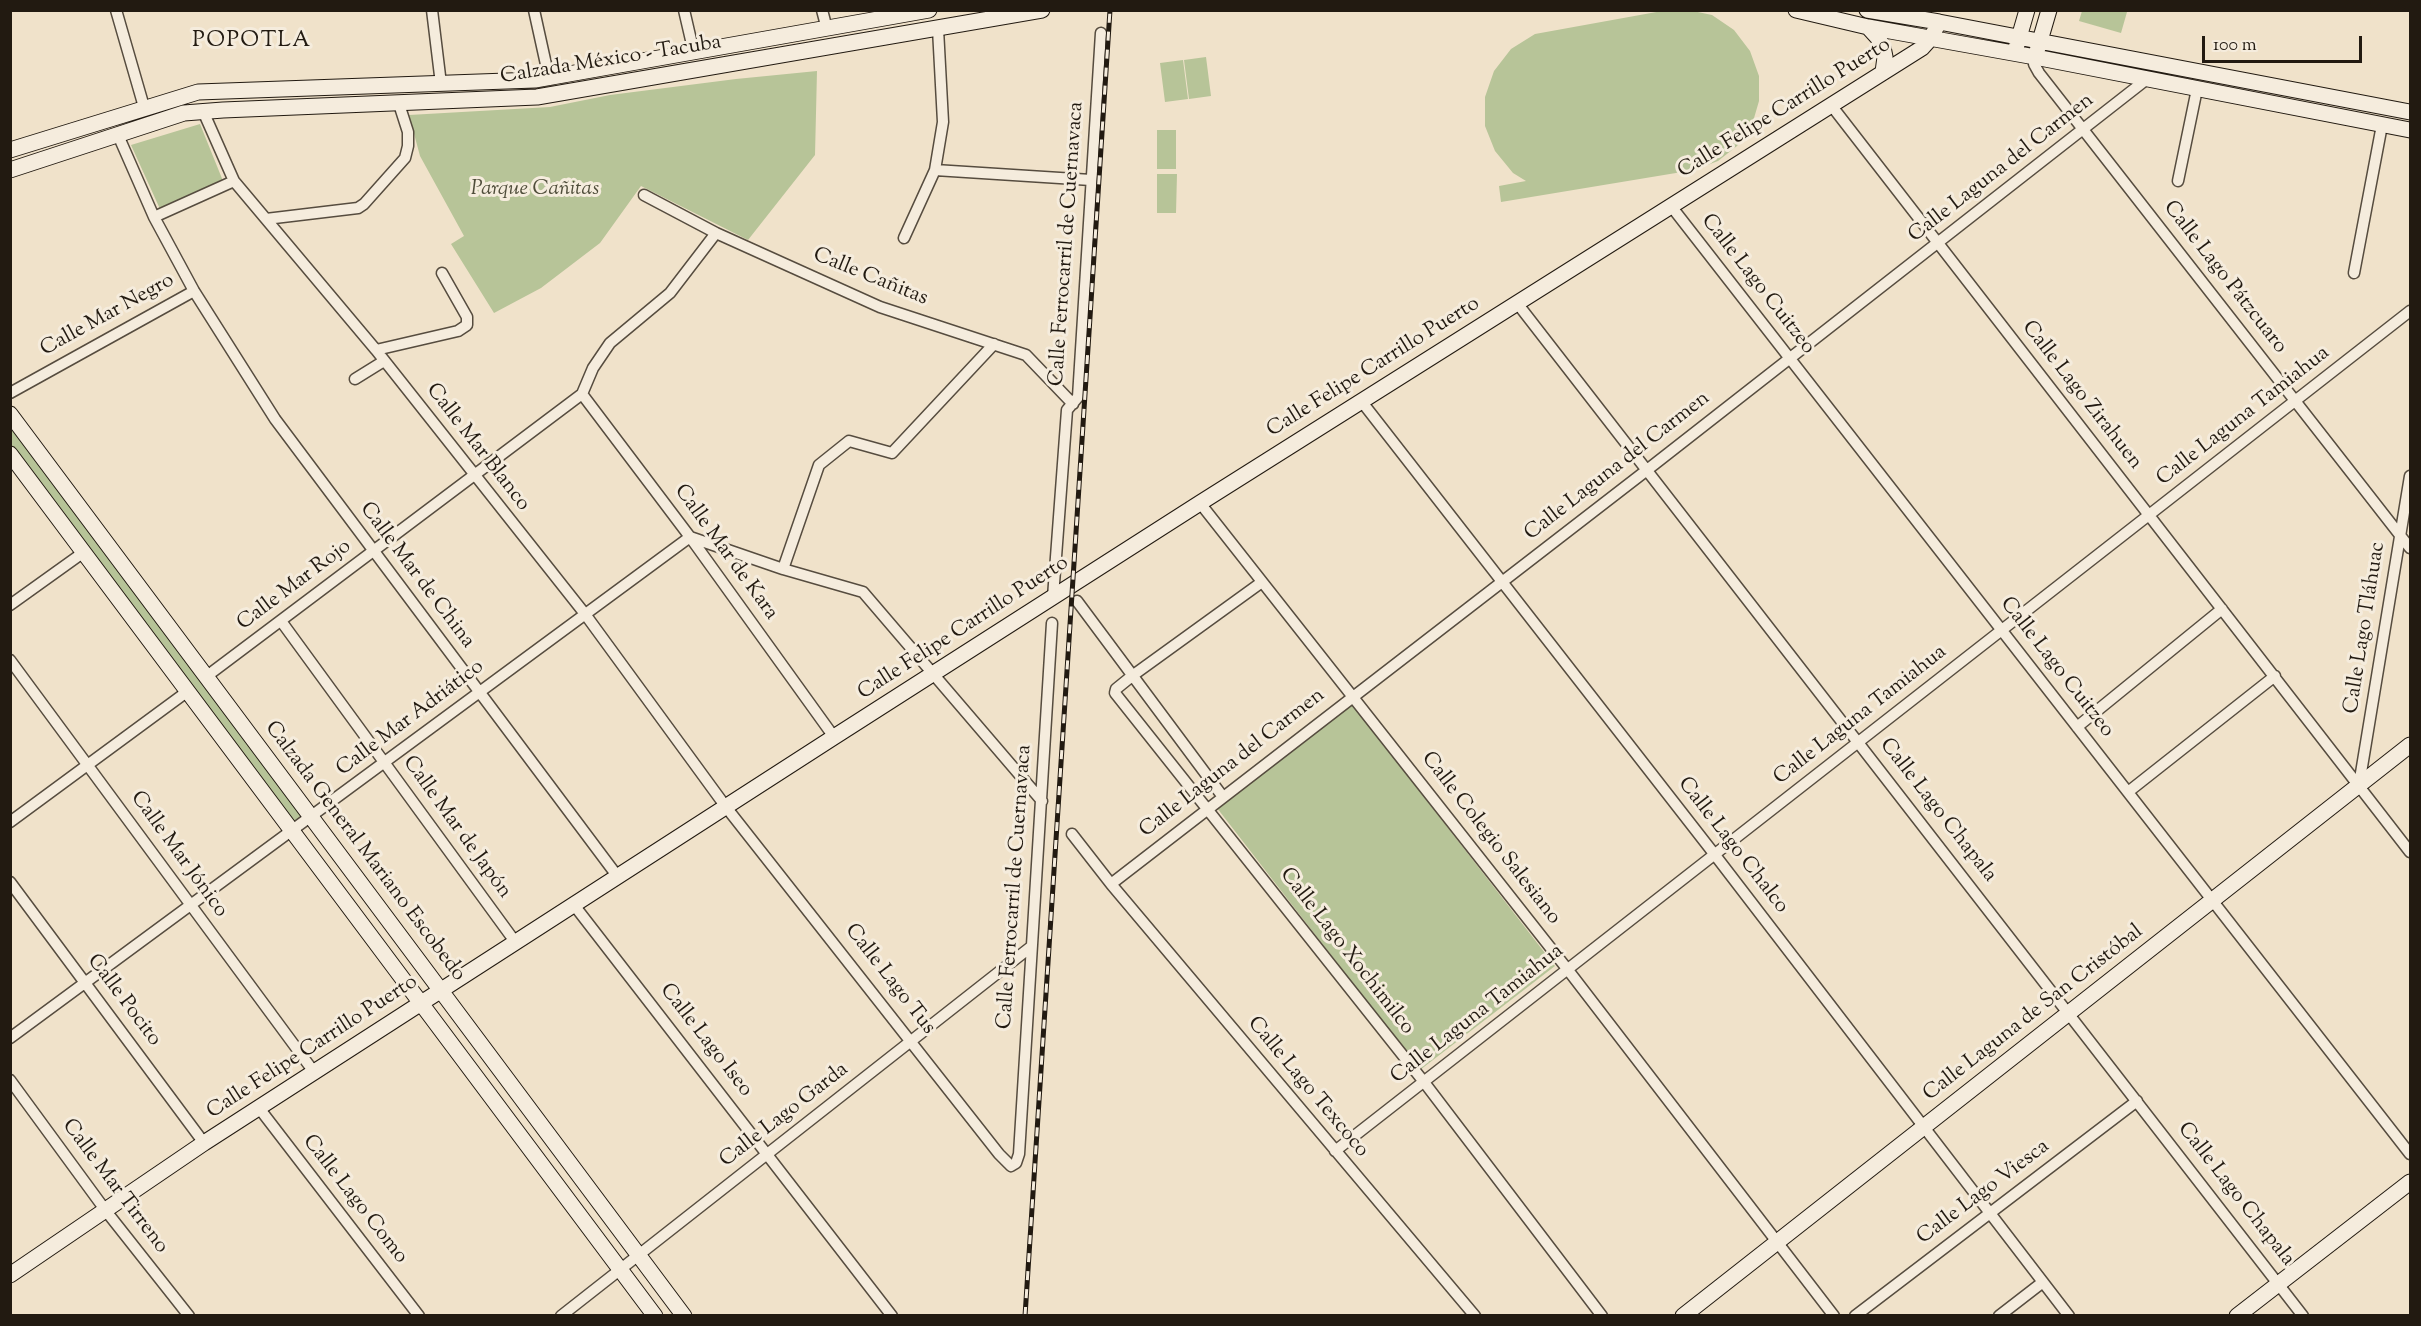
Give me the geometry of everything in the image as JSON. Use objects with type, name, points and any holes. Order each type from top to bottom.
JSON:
[{"type":"main road","name":"Calzada México - Tacuba","points":[[11,150],[198,92],[549,78],[928,10]]},
{"type":"main road","name":"Calzada México - Tacuba","points":[[10,170],[184,113],[537,97],[1042,10]]},
{"type":"main road","points":[[1796,10],[1868,27],[2014,54],[2038,50],[2410,112]]},
{"type":"main road","points":[[1867,10],[2019,39],[2038,50],[2147,79],[2410,130]]},
{"type":"main road","points":[[2014,54],[2027,10]]},
{"type":"main road","points":[[2038,50],[2049,10]]},
{"type":"main road","name":"Calle Felipe Carrillo Puerto","points":[[10,1275],[204,1143],[834,737],[1200,503],[1922,48],[1931,38],[1939,22]]},
{"type":"main road","points":[[1868,27],[1878,38],[1882,47],[1885,57],[1883,72]]},
{"type":"main road","name":"Calzada General Mariano Escobedo","points":[[10,414],[684,1316]]},
{"type":"main road","points":[[10,454],[655,1316]]},
{"type":"main road","name":"Calle Laguna de San Cristóbal","points":[[1683,1316],[2410,745]]},
{"type":"main road","points":[[2237,1316],[2410,1182]]},
{"type":"street","points":[[116,10],[144,107]]},
{"type":"street","points":[[432,10],[441,84]]},
{"type":"street","points":[[534,10],[549,78]]},
{"type":"street","points":[[684,10],[694,53]]},
{"type":"street","points":[[822,10],[827,29]]},
{"type":"street","points":[[904,238],[935,170],[943,122],[938,29]]},
{"type":"street","name":"Calle Ferrocarril de Cuernavaca","points":[[1053,597],[1067,410],[1078,397],[1101,33]]},
{"type":"street","name":"Calle Lago Pátzcuaro","points":[[2038,50],[2036,68],[2083,131],[2410,548]]},
{"type":"street","name":"Calle Laguna del Carmen","points":[[1111,884],[1647,470],[2147,79]]},
{"type":"street","points":[[2178,181],[2197,89]]},
{"type":"street","points":[[266,219],[358,208],[364,204],[405,158],[408,132],[399,104]]},
{"type":"street","name":"Calle Lago Zirahuen","points":[[1831,105],[2410,852]]},
{"type":"street","name":"Calle Mar Blanco","points":[[203,111],[234,181],[376,350],[585,614],[726,807]]},
{"type":"street","points":[[2354,273],[2382,125]]},
{"type":"street","name":"Calle Mar de China","points":[[118,135],[154,217],[194,291],[275,419],[372,552],[618,877]]},
{"type":"street","points":[[935,170],[1091,180]]},
{"type":"street","points":[[154,217],[234,181]]},
{"type":"street","name":"Calle Cañitas","points":[[644,195],[716,233],[880,307],[1026,355],[1073,404]]},
{"type":"street","name":"Calle Lago Cuitzeo","points":[[1671,206],[2410,1154]]},
{"type":"street","name":"Calle Mar Rojo","points":[[207,676],[582,394],[593,368],[610,343],[670,293],[716,233]]},
{"type":"street","points":[[376,350],[458,331],[466,325],[467,317],[442,273]]},
{"type":"street","name":"Calle Mar Negro","points":[[10,393],[194,291]]},
{"type":"street","name":"Calle Lago Chapala","points":[[1517,303],[2303,1316]]},
{"type":"street","name":"Calle Laguna Tamiahua","points":[[1335,1151],[2410,311]]},
{"type":"street","points":[[783,569],[819,465],[849,441],[892,453],[994,344]]},
{"type":"street","points":[[355,379],[384,361]]},
{"type":"street","name":"Calle Mar de Kara","points":[[582,394],[690,537],[834,737]]},
{"type":"street","name":"Calle Lago Chalco","points":[[1362,402],[1715,855],[2069,1316]]},
{"type":"street","name":"Calle Lago Tláhuac","points":[[2359,785],[2410,476]]},
{"type":"street","name":"Calle Colegio Salesiano","points":[[1200,503],[1568,970],[1834,1316]]},
{"type":"street","points":[[690,537],[783,569],[863,592],[1042,801]]},
{"type":"street","name":"Calle Mar Adriático","points":[[10,1038],[690,537]]},
{"type":"street","points":[[10,605],[84,552]]},
{"type":"street","points":[[1132,676],[1262,582]]},
{"type":"street","points":[[1077,601],[1222,797]]},
{"type":"street","points":[[2077,727],[2222,609]]},
{"type":"street","name":"Calle Mar de Japón","points":[[281,621],[516,943]]},
{"type":"street","name":"Calle Ferrocarril de Cuernavaca","points":[[1018,1154],[1052,623]]},
{"type":"street","name":"Calle Mar Jónico","points":[[10,660],[314,1072]]},
{"type":"street","name":"Calle Lago Xochimilco","points":[[1132,676],[1116,689],[1115,693],[1424,1082],[1602,1316]]},
{"type":"street","points":[[2128,792],[2275,676]]},
{"type":"street","points":[[10,822],[188,691]]},
{"type":"street","name":"Calle Lago Tus","points":[[726,807],[1006,1162],[1011,1166],[1016,1163],[1018,1154]]},
{"type":"street","name":"Calle Lago Texcoco","points":[[1072,834],[1111,884],[1475,1316]]},
{"type":"street","name":"Calle Pocito","points":[[10,882],[204,1143]]},
{"type":"street","name":"Calle Lago Iseo","points":[[574,905],[892,1316]]},
{"type":"street","name":"Calle Lago Garda","points":[[561,1316],[1032,946]]},
{"type":"street","name":"Calle Mar Tirreno","points":[[10,1080],[106,1210],[189,1316]]},
{"type":"street","name":"Calle Lago Viesca","points":[[1855,1316],[2137,1101]]},
{"type":"street","name":"Calle Lago Como","points":[[259,1108],[419,1316]]},
{"type":"street","points":[[1999,1316],[2043,1282]]},
{"type":"green space","points":[[1662,11],[1693,11],[1712,15],[1734,30],[1750,51],[1759,76],[1759,101],[1752,125],[1737,146],[1718,161],[1694,170],[1501,202],[1499,186],[1526,181],[1513,173],[1495,151],[1485,126],[1485,97],[1494,71],[1511,49],[1535,34]]},
{"type":"green space","points":[[2082,11],[2127,12],[2121,33],[2079,21]]},
{"type":"green space","points":[[1206,57],[1211,96],[1189,99],[1184,60]]},
{"type":"green space","points":[[1183,60],[1188,99],[1165,102],[1160,63]]},
{"type":"green space","name":"Parque Cañitas","points":[[817,71],[815,155],[748,240],[641,186],[600,243],[541,288],[494,313],[451,244],[464,236],[420,156],[409,115],[550,107],[610,95]]},
{"type":"green space","points":[[200,124],[223,181],[160,209],[131,145]]},
{"type":"green space","points":[[1157,130],[1176,130],[1176,169],[1157,169]]},
{"type":"green space","points":[[1157,174],[1177,174],[1176,213],[1157,213]]},
{"type":"green space","points":[[11,424],[305,815],[292,826],[11,448]]},
{"type":"green space","points":[[1352,704],[1555,966],[1420,1070],[1217,808]]},
{"type":"railway","points":[[1025,1316],[1110,10]]},
{"type":"district","name":"POPOTLA","points":[[252,42]]}]
